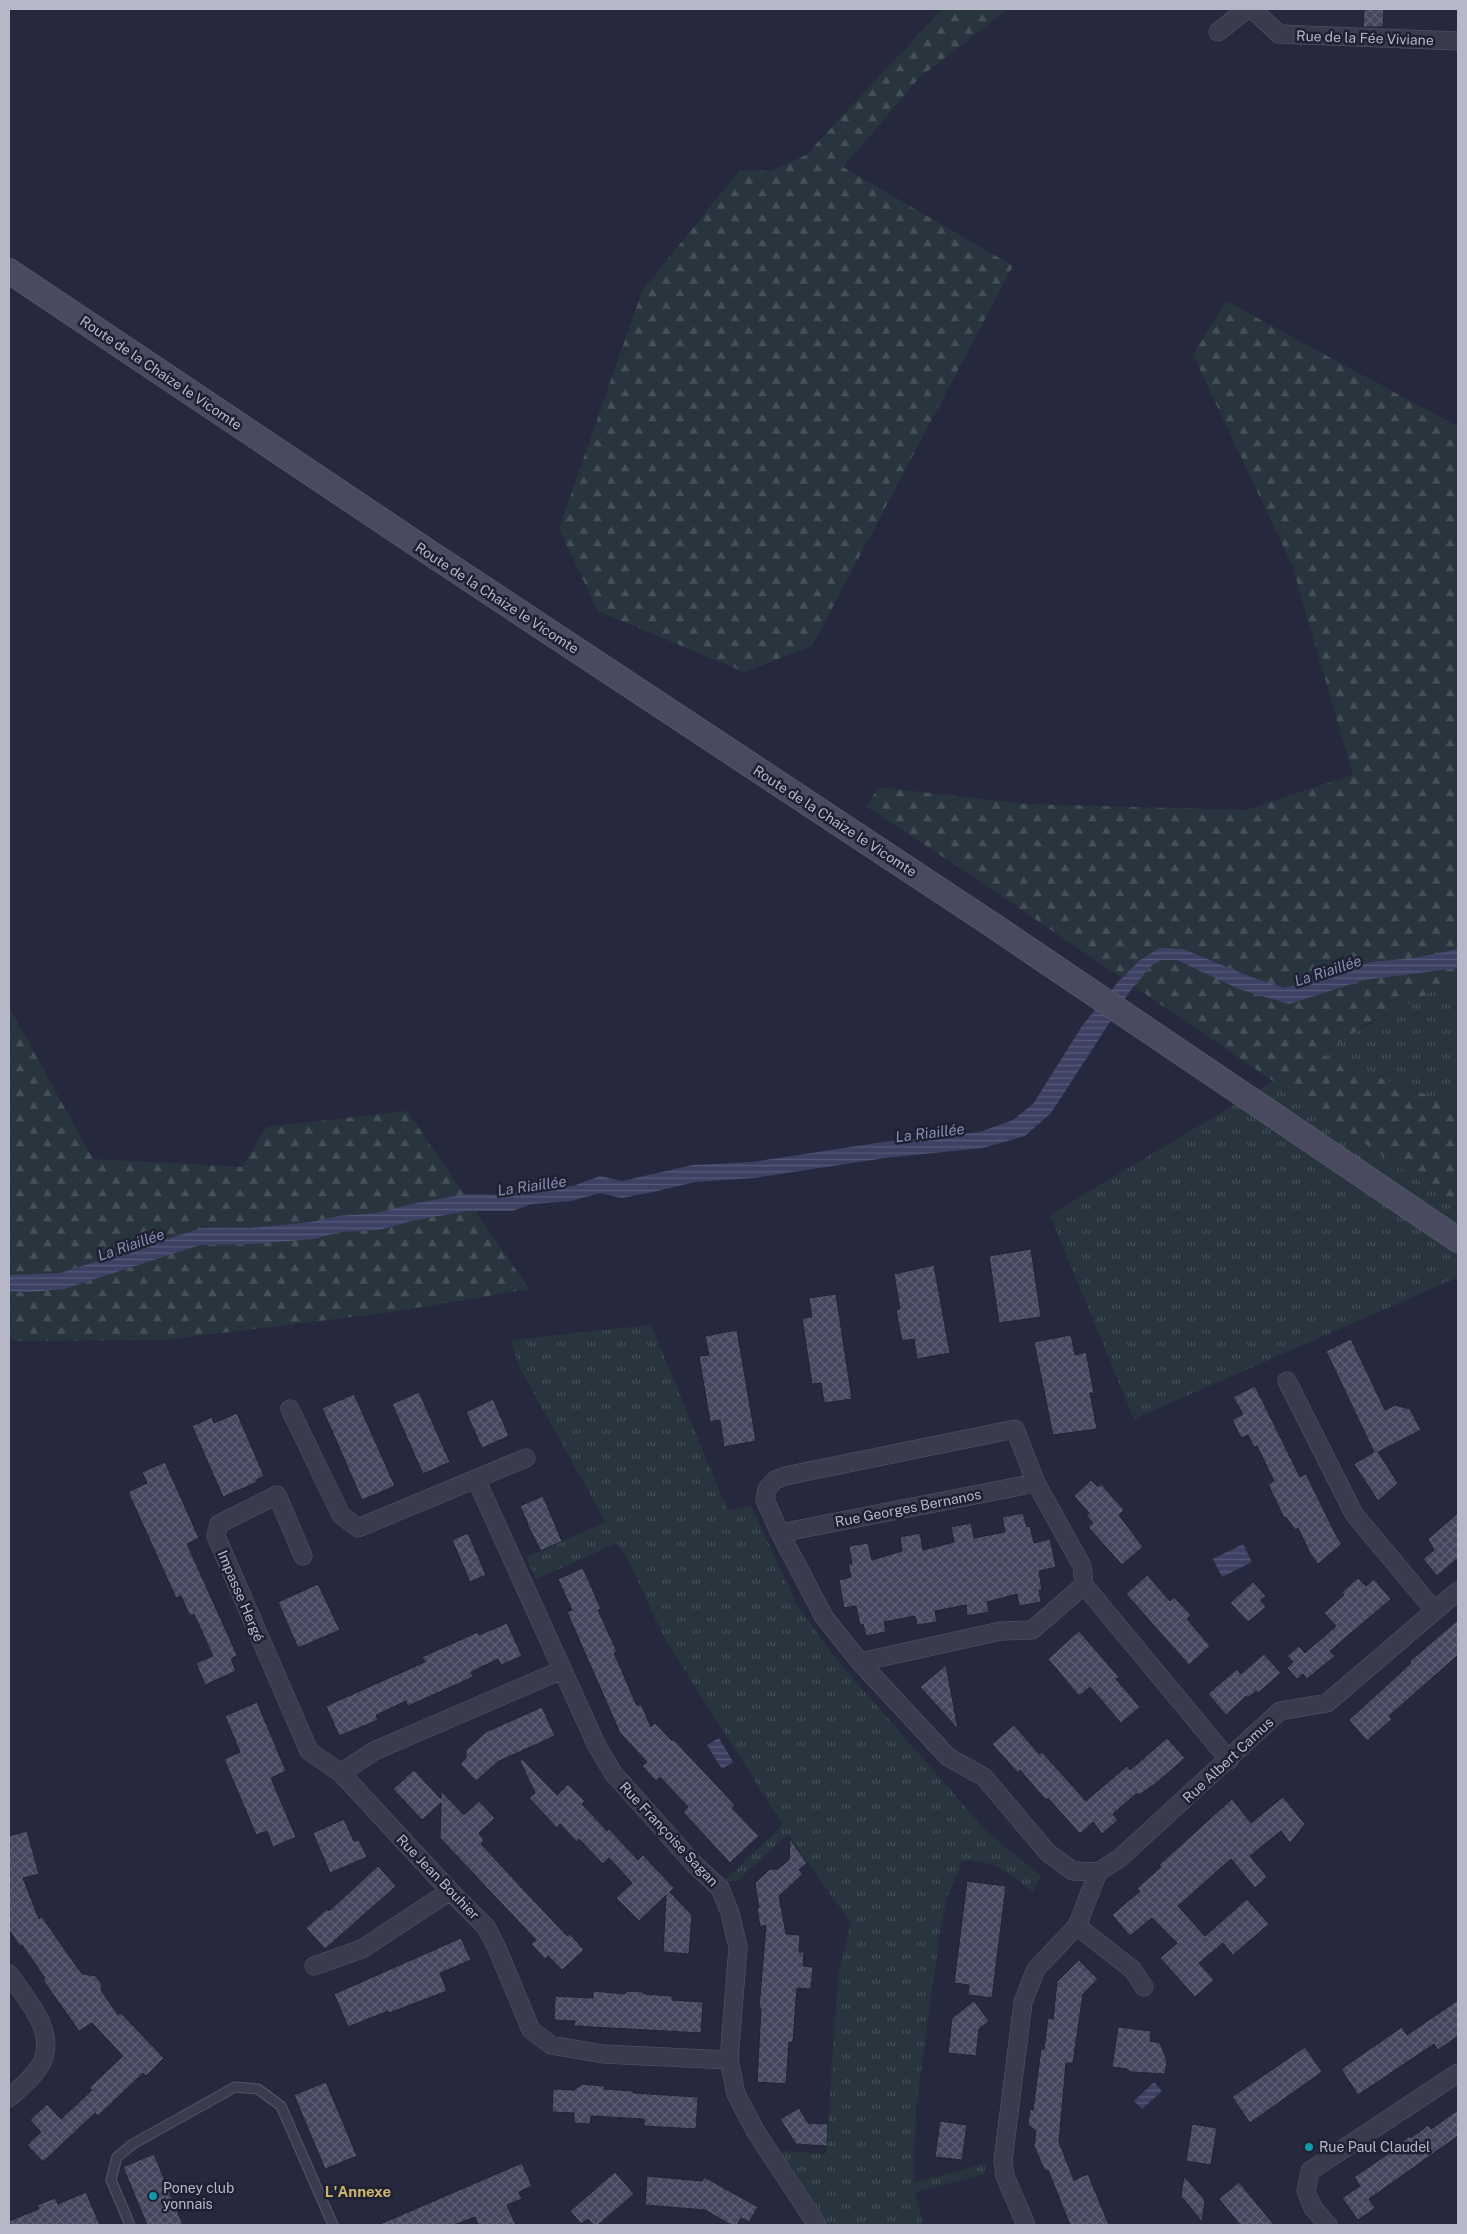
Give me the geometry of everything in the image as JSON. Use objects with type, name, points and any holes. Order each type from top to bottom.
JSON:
[{"type":"main road","name":"Route de la Chaize le Vicomte","points":[[9,270],[427,551],[988,922],[1458,1240]]},
{"type":"street","points":[[1218,32],[1247,9]]},
{"type":"street","name":"Rue de la Fée Viviane","points":[[1252,9],[1280,34],[1458,41]]},
{"type":"street","points":[[1287,1381],[1354,1514],[1435,1611]]},
{"type":"street","points":[[290,1409],[340,1515],[358,1528],[526,1458]]},
{"type":"street","points":[[1026,2225],[1005,2176],[1003,2161],[1023,2002],[1036,1969],[1077,1926],[1098,1872],[1073,1871],[1048,1853],[984,1777],[948,1757],[860,1662],[824,1617],[765,1500],[766,1489],[775,1480],[785,1476],[1015,1429],[1036,1483],[1082,1566],[1084,1585],[1229,1760]]},
{"type":"street","name":"Rue Françoise Sagan","points":[[476,1479],[597,1746],[613,1773],[695,1865],[720,1888],[730,1913],[738,1947],[729,2060],[736,2094],[756,2132],[817,2225]]},
{"type":"street","name":"Rue Georges Bernanos","points":[[780,1533],[1036,1483]]},
{"type":"street","name":"Impasse Hergé","points":[[303,1556],[277,1495],[219,1524],[216,1536],[309,1750],[341,1773]]},
{"type":"street","points":[[860,1662],[1001,1632],[1032,1630],[1084,1585]]},
{"type":"street","name":"Rue Albert Camus","points":[[1098,1872],[1120,1858],[1280,1712],[1327,1703],[1458,1591]]},
{"type":"street","points":[[341,1773],[374,1751],[562,1670]]},
{"type":"street","name":"Rue Jean Bouhier","points":[[341,1773],[450,1891],[486,1927],[496,1946],[531,2030],[552,2046],[603,2054],[729,2060]]},
{"type":"street","points":[[314,1966],[362,1949],[450,1891]]},
{"type":"street","points":[[1077,1926],[1133,1970],[1144,1987]]},
{"type":"street","points":[[9,1974],[43,2025],[45,2048],[41,2064],[9,2098]]},
{"type":"street","points":[[1328,2225],[1313,2208],[1306,2191],[1310,2171],[1458,2073]]},
{"type":"lane","points":[[130,2225],[111,2180],[117,2157],[133,2144],[235,2087],[258,2089],[281,2106],[333,2225]]},
{"type":"green space","points":[[942,9],[1008,9],[919,78],[843,167],[1013,266],[812,646],[744,672],[598,611],[559,529],[642,291],[740,170],[771,171],[806,155]]},
{"type":"green space","points":[[1226,301],[1458,427],[1458,980],[1371,1021],[1321,1055],[1458,1107],[1458,1207],[972,876],[867,807],[878,787],[1025,804],[1245,810],[1353,775],[1292,565],[1193,355]]},
{"type":"green space","points":[[1458,971],[1458,1277],[1134,1419],[1050,1215]]},
{"type":"green space","points":[[9,1007],[93,1159],[242,1167],[267,1127],[407,1111],[529,1289],[392,1312],[165,1340],[16,1341],[9,1339]]},
{"type":"green space","points":[[651,1325],[728,1511],[751,1506],[796,1603],[832,1654],[987,1832],[1041,1876],[1033,1892],[993,1865],[984,1862],[963,1861],[948,1895],[940,1931],[916,2108],[914,2183],[986,2163],[984,2174],[915,2192],[923,2225],[824,2225],[780,2156],[784,2151],[826,2154],[838,1976],[851,1923],[788,1834],[736,1882],[726,1880],[783,1825],[665,1639],[627,1557],[617,1543],[536,1579],[526,1557],[606,1522],[520,1368],[511,1340]]},
{"type":"water","points":[[1160,948],[1183,949],[1251,977],[1285,988],[1371,962],[1414,958],[1458,949],[1458,968],[1364,980],[1289,1004],[1239,989],[1177,960],[1161,960],[1151,966],[1130,991],[1051,1113],[1025,1136],[983,1148],[885,1158],[754,1178],[695,1182],[622,1198],[600,1193],[571,1201],[532,1204],[512,1211],[468,1211],[411,1221],[379,1230],[341,1232],[313,1239],[254,1244],[200,1245],[64,1289],[30,1292],[9,1291],[9,1275],[60,1273],[202,1228],[252,1228],[311,1222],[339,1216],[376,1213],[467,1194],[509,1195],[528,1188],[573,1186],[600,1176],[622,1181],[693,1165],[753,1162],[883,1142],[980,1132],[1013,1120],[1033,1104],[1082,1026],[1118,982],[1140,960]]},
{"type":"water","points":[[1243,1544],[1252,1562],[1222,1577],[1213,1559]]},
{"type":"water","points":[[719,1738],[733,1762],[722,1769],[707,1745]]},
{"type":"water","points":[[1154,2082],[1162,2091],[1142,2109],[1134,2101]]},
{"type":"building","points":[[1364,9],[1384,9],[1383,27],[1363,27]]},
{"type":"building","points":[[1031,1249],[1041,1317],[999,1323],[989,1256]]},
{"type":"building","points":[[934,1265],[950,1353],[917,1359],[914,1339],[902,1341],[896,1310],[900,1309],[894,1274]]},
{"type":"building","points":[[836,1294],[852,1399],[824,1403],[821,1383],[812,1384],[802,1318],[812,1317],[809,1298]]},
{"type":"building","points":[[737,1330],[756,1441],[724,1447],[720,1420],[710,1422],[699,1356],[709,1355],[705,1336]]},
{"type":"building","points":[[1071,1335],[1075,1355],[1086,1352],[1094,1393],[1090,1393],[1097,1429],[1053,1435],[1034,1342]]},
{"type":"building","points":[[1351,1339],[1385,1410],[1395,1405],[1410,1409],[1421,1430],[1378,1452],[1398,1483],[1378,1501],[1354,1464],[1374,1452],[1326,1351]]},
{"type":"building","points":[[1255,1386],[1300,1477],[1306,1474],[1342,1544],[1318,1564],[1311,1555],[1298,1528],[1295,1530],[1286,1517],[1284,1518],[1268,1484],[1274,1481],[1257,1446],[1254,1447],[1248,1435],[1241,1438],[1232,1420],[1243,1414],[1233,1397]]},
{"type":"building","points":[[419,1392],[450,1462],[423,1474],[392,1404]]},
{"type":"building","points":[[354,1394],[395,1486],[362,1500],[322,1408]]},
{"type":"building","points":[[493,1399],[509,1436],[482,1448],[466,1412]]},
{"type":"building","points":[[237,1413],[264,1476],[256,1480],[257,1482],[223,1497],[192,1426],[212,1417],[214,1423]]},
{"type":"building","points":[[165,1462],[199,1538],[187,1544],[237,1655],[231,1659],[236,1671],[205,1685],[196,1663],[213,1656],[194,1614],[190,1616],[181,1596],[176,1598],[128,1492],[147,1483],[142,1472]]},
{"type":"building","points":[[1091,1480],[1098,1487],[1101,1484],[1124,1510],[1119,1515],[1143,1547],[1122,1565],[1088,1527],[1093,1523],[1086,1515],[1089,1513],[1074,1496]]},
{"type":"building","points":[[543,1496],[562,1541],[541,1551],[520,1506]]},
{"type":"building","points":[[1023,1513],[1027,1527],[1030,1526],[1034,1543],[1050,1539],[1056,1567],[1039,1571],[1042,1590],[1039,1590],[1041,1602],[1019,1606],[1017,1594],[987,1602],[989,1612],[967,1616],[966,1605],[935,1611],[937,1622],[917,1625],[915,1616],[884,1622],[886,1632],[866,1636],[863,1624],[860,1625],[856,1606],[844,1608],[839,1580],[851,1577],[848,1564],[852,1564],[849,1546],[868,1543],[872,1560],[902,1551],[900,1537],[920,1533],[923,1550],[954,1542],[951,1527],[971,1523],[974,1538],[1005,1532],[1002,1517]]},
{"type":"building","points":[[1458,1513],[1458,1558],[1437,1576],[1423,1559],[1434,1550],[1428,1539]]},
{"type":"building","points":[[468,1533],[486,1575],[470,1582],[452,1540]]},
{"type":"building","points":[[583,1568],[601,1609],[598,1610],[617,1652],[614,1653],[637,1706],[641,1704],[651,1727],[655,1723],[671,1740],[674,1740],[735,1805],[732,1808],[759,1836],[730,1863],[683,1812],[688,1807],[660,1777],[656,1781],[642,1766],[647,1762],[620,1733],[567,1612],[572,1610],[558,1579]]},
{"type":"building","points":[[1147,1575],[1170,1601],[1174,1597],[1191,1615],[1187,1619],[1210,1646],[1189,1665],[1126,1594]]},
{"type":"building","points":[[1358,1578],[1366,1586],[1374,1579],[1391,1599],[1330,1651],[1335,1656],[1307,1679],[1303,1674],[1297,1679],[1287,1668],[1293,1662],[1287,1656],[1299,1646],[1305,1653],[1336,1626],[1324,1613],[1344,1595],[1342,1592]]},
{"type":"building","points":[[1253,1582],[1266,1596],[1260,1600],[1266,1607],[1248,1622],[1230,1603]]},
{"type":"building","points":[[318,1584],[340,1630],[298,1648],[278,1602]]},
{"type":"building","points":[[1458,1620],[1458,1655],[1389,1716],[1392,1719],[1367,1741],[1349,1720],[1411,1663],[1410,1661]]},
{"type":"building","points":[[507,1623],[522,1656],[501,1665],[498,1659],[471,1672],[473,1677],[408,1706],[406,1701],[376,1715],[378,1720],[339,1736],[326,1706],[425,1662],[422,1657],[478,1632],[479,1635]]},
{"type":"building","points":[[1079,1631],[1119,1677],[1116,1679],[1140,1707],[1121,1723],[1090,1687],[1079,1696],[1048,1659]]},
{"type":"building","points":[[1264,1654],[1281,1673],[1258,1693],[1256,1691],[1248,1698],[1246,1696],[1226,1715],[1208,1694],[1237,1669],[1241,1674]]},
{"type":"building","points":[[946,1665],[958,1729],[920,1687]]},
{"type":"building","points":[[257,1702],[286,1771],[271,1778],[296,1837],[273,1847],[267,1831],[256,1835],[224,1759],[240,1752],[225,1716]]},
{"type":"building","points":[[542,1707],[555,1736],[499,1761],[476,1781],[460,1764],[466,1758],[466,1750],[486,1732]]},
{"type":"building","points":[[1014,1725],[1039,1754],[1042,1752],[1086,1801],[1127,1766],[1130,1770],[1167,1738],[1185,1758],[1155,1784],[1139,1795],[1137,1793],[1113,1814],[1118,1820],[1102,1834],[1093,1822],[1080,1834],[1048,1798],[1046,1800],[1020,1770],[1018,1773],[992,1744]]},
{"type":"building","points":[[522,1759],[557,1795],[568,1784],[585,1801],[582,1804],[607,1831],[609,1829],[638,1860],[643,1855],[674,1888],[670,1892],[692,1915],[689,1954],[663,1952],[666,1895],[639,1921],[616,1898],[632,1883],[609,1858],[603,1864],[579,1839],[577,1842],[560,1824],[557,1828],[529,1798],[535,1793],[520,1761]]},
{"type":"building","points":[[414,1770],[441,1799],[441,1791],[464,1815],[479,1801],[495,1818],[479,1833],[484,1840],[481,1844],[567,1936],[570,1934],[584,1950],[562,1970],[548,1956],[545,1959],[531,1944],[536,1940],[440,1838],[441,1803],[422,1820],[393,1789]]},
{"type":"building","points":[[1283,1797],[1305,1824],[1290,1843],[1281,1831],[1250,1856],[1267,1877],[1255,1888],[1231,1859],[1178,1906],[1205,1936],[1247,1899],[1269,1924],[1233,1955],[1223,1943],[1199,1963],[1214,1980],[1195,1997],[1160,1958],[1177,1943],[1152,1918],[1130,1936],[1112,1915],[1140,1891],[1137,1888],[1161,1867],[1159,1865],[1232,1799],[1251,1823]]},
{"type":"building","points":[[344,1819],[354,1841],[359,1840],[367,1857],[330,1873],[313,1833]]},
{"type":"building","points":[[27,1831],[39,1874],[23,1878],[39,1919],[42,1917],[83,1974],[96,1976],[102,1985],[101,1990],[118,2015],[121,2013],[164,2058],[146,2076],[143,2073],[98,2116],[95,2113],[43,2162],[27,2145],[41,2132],[30,2120],[47,2104],[61,2119],[92,2090],[89,2088],[123,2056],[92,2023],[79,2031],[43,1980],[45,1978],[9,1930],[9,1836]]},
{"type":"building","points":[[790,1839],[807,1863],[799,1870],[803,1874],[779,1896],[786,1934],[800,1935],[799,1952],[804,1952],[803,1966],[813,1967],[811,1989],[797,1988],[793,2042],[789,2042],[786,2084],[757,2082],[761,2008],[759,2008],[766,1925],[760,1927],[755,1883],[770,1869],[778,1869],[789,1860]]},
{"type":"building","points":[[378,1866],[396,1886],[325,1949],[306,1928],[327,1909],[329,1911]]},
{"type":"building","points":[[967,1881],[1006,1886],[992,1998],[968,1995],[969,1985],[954,1983]]},
{"type":"building","points":[[461,1938],[471,1960],[440,1973],[447,1991],[348,2027],[334,1994]]},
{"type":"building","points":[[1079,1960],[1098,1979],[1083,1994],[1073,2063],[1066,2063],[1059,2142],[1074,2180],[1088,2174],[1109,2225],[1070,2225],[1048,2170],[1045,2171],[1034,2146],[1036,2131],[1028,2125],[1030,2109],[1033,2110],[1041,2049],[1044,2049],[1048,2018],[1053,2019],[1057,1982]]},
{"type":"building","points":[[593,1991],[625,1994],[628,1991],[642,1992],[644,1994],[672,1996],[672,2000],[703,2002],[701,2033],[574,2026],[575,2021],[554,2020],[555,1996],[593,1998]]},
{"type":"building","points":[[1458,2000],[1458,2036],[1438,2050],[1434,2044],[1358,2095],[1341,2069],[1402,2027],[1407,2035]]},
{"type":"building","points":[[974,2001],[989,2021],[979,2029],[976,2056],[948,2053],[952,2018]]},
{"type":"building","points":[[1118,2027],[1151,2031],[1150,2041],[1160,2043],[1167,2061],[1165,2074],[1131,2072],[1127,2069],[1112,2067]]},
{"type":"building","points":[[1305,2047],[1322,2072],[1250,2123],[1232,2097]]},
{"type":"building","points":[[326,2082],[357,2156],[325,2169],[294,2095]]},
{"type":"building","points":[[582,2084],[604,2086],[604,2089],[633,2091],[633,2093],[698,2097],[696,2129],[644,2126],[644,2119],[591,2116],[590,2124],[574,2123],[574,2113],[552,2112],[553,2089],[574,2090]]},
{"type":"building","points":[[799,2108],[808,2123],[828,2124],[827,2146],[796,2144],[780,2119]]},
{"type":"building","points":[[1458,2110],[1458,2136],[1369,2199],[1375,2208],[1358,2220],[1342,2198],[1360,2186],[1354,2177],[1397,2148],[1395,2146],[1410,2136],[1411,2138],[1428,2125],[1431,2129]]},
{"type":"building","points":[[940,2121],[967,2125],[962,2160],[935,2157]]},
{"type":"building","points":[[1192,2124],[1217,2128],[1211,2165],[1186,2161]]},
{"type":"building","name":"Poney club yonnais","points":[[154,2154],[183,2225],[147,2225],[123,2167]]},
{"type":"building","points":[[522,2163],[532,2186],[519,2192],[522,2199],[507,2205],[516,2225],[478,2225],[475,2217],[454,2225],[378,2225]]},
{"type":"building","points":[[615,2172],[634,2194],[598,2225],[594,2225],[588,2219],[581,2224],[570,2211]]},
{"type":"building","points":[[647,2176],[702,2181],[704,2177],[758,2207],[749,2222],[741,2218],[737,2225],[731,2225],[705,2210],[645,2205]]},
{"type":"building","points":[[1184,2176],[1205,2200],[1202,2222],[1181,2196]]},
{"type":"building","points":[[1239,2182],[1274,2225],[1240,2225],[1219,2199]]},
{"type":"building","points":[[86,2192],[100,2225],[9,2225],[9,2221],[39,2209],[37,2205],[55,2198],[58,2204]]},
{"type":"place","name":"Rue Paul Claudel","points":[[1309,2147]]},
{"type":"place","name":"Poney club yonnais","points":[[153,2196]]},
{"type":"district","name":"L'Annexe","points":[[358,2192]]},
{"type":"water label","name":"La Riaillée","points":[[1328,971]]},
{"type":"water label","name":"La Riaillée","points":[[930,1133]]},
{"type":"water label","name":"La Riaillée","points":[[532,1186]]},
{"type":"water label","name":"La Riaillée","points":[[131,1245]]}]
